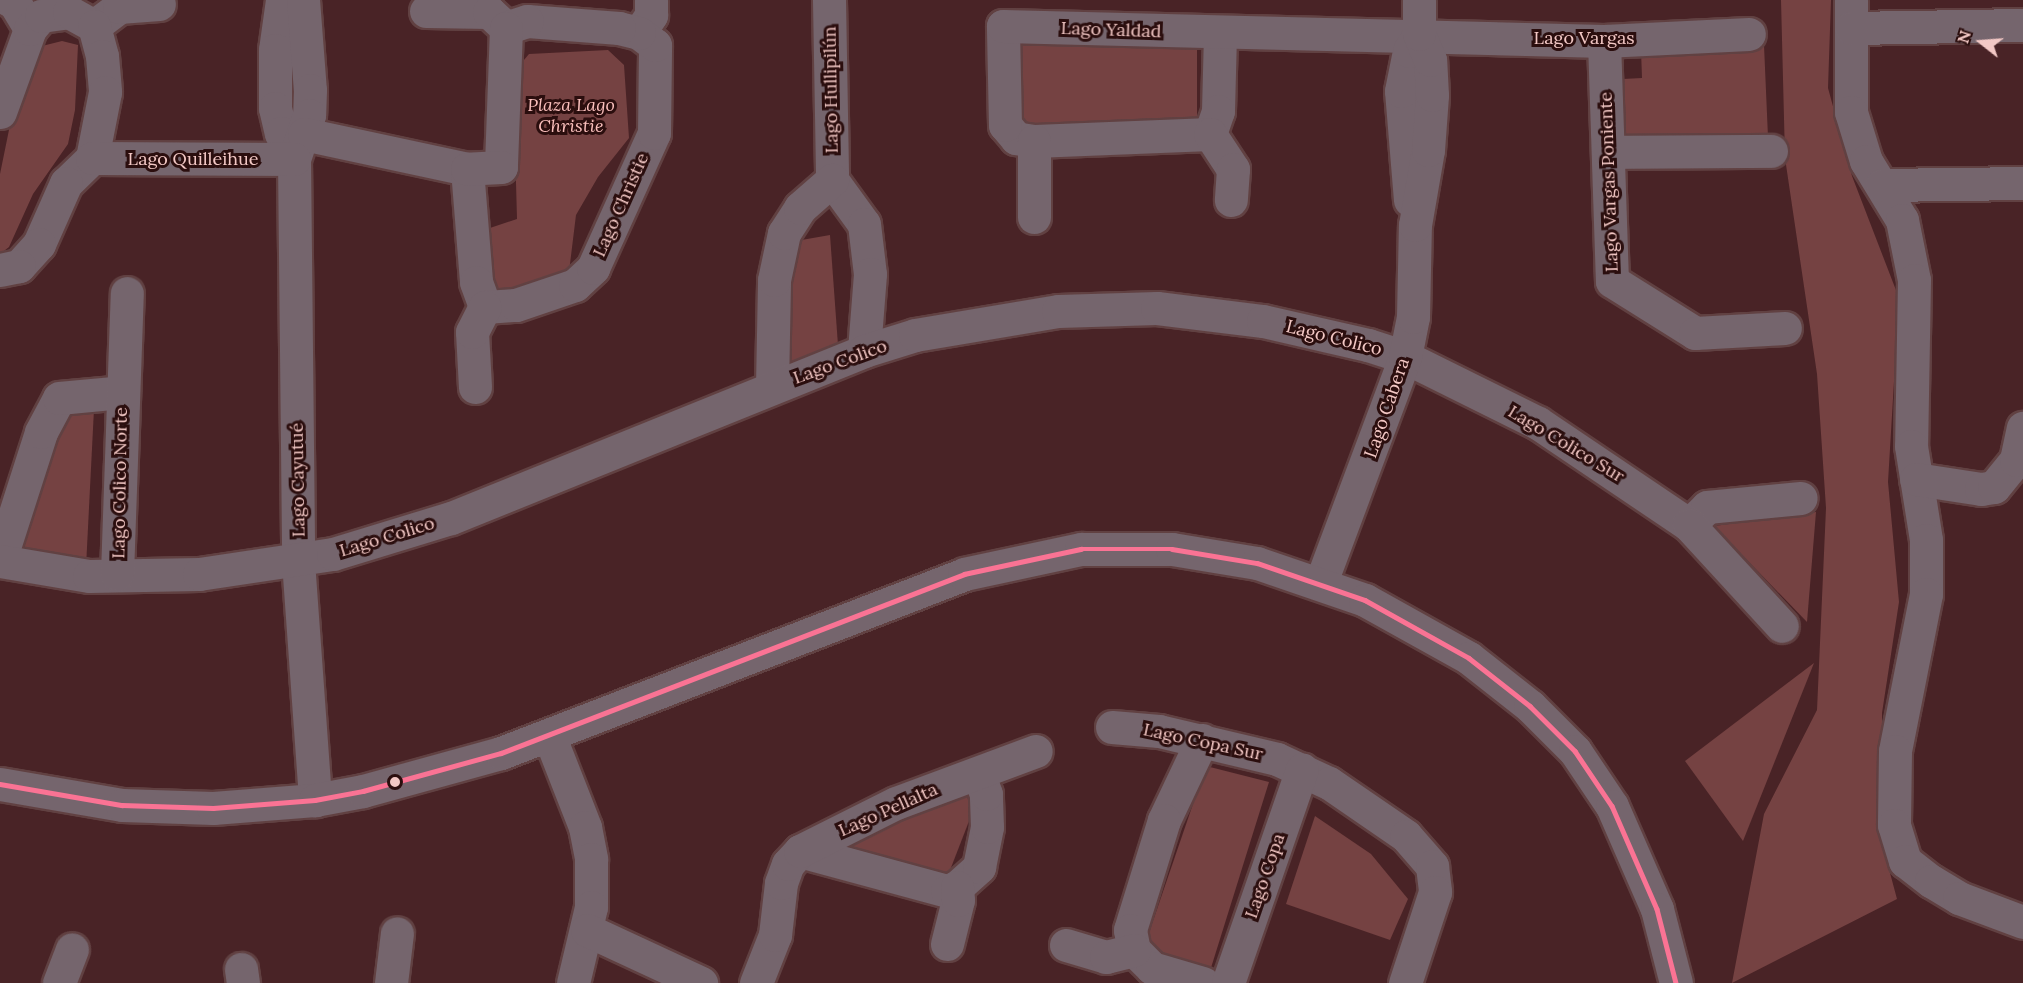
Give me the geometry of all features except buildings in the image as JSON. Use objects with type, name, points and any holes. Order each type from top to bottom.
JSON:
[{"type":"street","points":[[9,0],[14,2],[30,29]]},
{"type":"street","name":"Lago Cayutué","points":[[282,0],[275,50],[275,108],[281,133],[299,146]]},
{"type":"street","name":"Lago Cayutué","points":[[303,0],[310,90],[299,146],[298,561],[315,800]]},
{"type":"street","points":[[506,28],[526,21],[639,33],[651,15],[651,0]]},
{"type":"street","name":"Lago Hullipilún","points":[[829,0],[832,180],[864,224],[870,274],[864,351]]},
{"type":"street","name":"Lago Cabera","points":[[1321,582],[1405,357],[1413,317],[1415,225],[1428,150],[1432,95],[1430,60],[1419,34],[1419,0]]},
{"type":"street","points":[[94,26],[119,7],[159,4]]},
{"type":"street","points":[[299,146],[467,169],[501,167],[506,28],[489,12],[426,11]]},
{"type":"street","points":[[0,112],[30,29],[41,16],[69,12],[94,26],[102,56],[105,92],[92,158],[66,183],[39,244],[19,266],[0,270]]},
{"type":"street","name":"Lago Yaldad","points":[[1210,134],[1034,141],[1016,138],[1005,125],[1002,13],[1220,34],[1419,34]]},
{"type":"street","points":[[2023,25],[1851,14],[1851,112],[1866,161],[1902,220],[1914,280],[1911,446],[1926,540],[1926,594],[1895,751],[1894,825],[1905,861],[1931,881],[1970,903],[2023,922]]},
{"type":"street","name":"Lago Christie","points":[[485,307],[516,305],[575,285],[593,268],[654,133],[655,45],[639,33]]},
{"type":"street","points":[[1220,34],[1218,111],[1210,134],[1233,169],[1231,200]]},
{"type":"street","name":"Lago Vargas","points":[[1419,34],[1604,40],[1749,34]]},
{"type":"street","name":"Lago Vargas Poniente","points":[[1604,40],[1612,281],[1695,333],[1785,328]]},
{"type":"street","points":[[1034,141],[1034,217]]},
{"type":"street","name":"Lago Quilleihue","points":[[92,158],[299,146]]},
{"type":"street","points":[[1608,152],[1771,151]]},
{"type":"street","points":[[467,169],[476,282],[485,307],[472,332],[476,387]]},
{"type":"street","name":"Lago Hullipilún","points":[[772,387],[774,280],[784,233],[800,208],[832,180]]},
{"type":"street","points":[[1882,185],[2023,183]]},
{"type":"street","name":"Lago Colico Norte","points":[[117,574],[127,293]]},
{"type":"street","name":"Lago Colico","points":[[298,561],[452,518],[864,351],[915,335],[1012,316],[1104,308],[1157,308],[1263,321],[1405,357]]},
{"type":"street","name":"Lago Colico Sur","points":[[1405,357],[1538,423],[1689,525],[1782,626]]},
{"type":"street","name":"Lago Colico Norte","points":[[122,392],[58,398],[41,432],[0,561],[89,576],[199,574],[298,561]]},
{"type":"street","points":[[1916,479],[1982,489],[1994,487],[2016,460],[2023,428]]},
{"type":"street","points":[[1689,525],[1707,507],[1801,498]]},
{"type":"street","points":[[0,784],[71,798],[168,807],[264,806],[315,800],[453,769],[549,735],[925,586],[1041,555],[1121,548],[1172,549],[1257,563],[1321,582],[1400,617],[1469,658],[1530,706],[1575,751],[1612,806],[1633,848],[1657,909],[1676,983]]},
{"type":"street","name":"Lago Copa Sur","points":[[1112,727],[1202,740],[1251,750],[1302,769],[1354,799],[1420,848],[1435,877],[1430,907],[1405,983]]},
{"type":"street","points":[[549,735],[585,826],[592,883],[587,930],[573,983]]},
{"type":"street","points":[[1202,740],[1164,820],[1130,930],[1134,950],[1152,968],[1203,983]]},
{"type":"street","name":"Lago Pellalta","points":[[756,983],[775,935],[781,883],[788,864],[800,851],[896,803],[1036,751]]},
{"type":"street","name":"Lago Copa","points":[[1228,983],[1302,769]]},
{"type":"street","points":[[947,944],[958,900],[957,887],[979,867],[985,837],[986,794],[978,773]]},
{"type":"street","name":"Lago Pellalta","points":[[800,851],[947,891],[957,887]]},
{"type":"street","points":[[587,930],[701,983]]},
{"type":"street","points":[[391,983],[397,933]]},
{"type":"street","points":[[1066,945],[1106,957],[1134,950]]},
{"type":"street","points":[[59,983],[72,949]]},
{"type":"green space","points":[[1781,0],[1831,0],[1828,88],[1852,176],[1899,298],[1888,482],[1899,602],[1882,713],[1882,843],[1897,899],[1732,983],[1764,814],[1817,710],[1826,508],[1817,374],[1785,158]]},
{"type":"green space","points":[[1020,35],[1197,35],[1197,129],[1020,129]]},
{"type":"green space","points":[[62,41],[78,45],[75,110],[68,144],[33,194],[9,247],[0,254],[0,174],[22,66],[38,47]]},
{"type":"green space","points":[[1764,45],[1768,137],[1626,143],[1623,79],[1642,78],[1641,50]]},
{"type":"green space","name":"Plaza Lago Christie","points":[[608,50],[624,65],[629,138],[598,177],[576,215],[569,272],[509,294],[489,292],[484,230],[517,219],[513,73],[529,54]]},
{"type":"green space","points":[[830,235],[838,345],[788,366],[790,242]]},
{"type":"green space","points":[[66,409],[94,409],[86,567],[18,557],[47,440]]},
{"type":"green space","points":[[1816,512],[1807,622],[1714,526]]},
{"type":"green space","points":[[1814,663],[1743,841],[1685,761]]},
{"type":"green space","points":[[1206,766],[1269,782],[1210,971],[1143,950]]},
{"type":"green space","points":[[966,788],[971,816],[947,878],[839,849]]},
{"type":"green space","points":[[1315,816],[1371,854],[1408,899],[1390,940],[1286,904]]},
{"type":"transit line","points":[[0,784],[122,805],[213,808],[315,800],[363,791],[501,753],[964,574],[1081,549],[1172,549],[1257,563],[1365,600],[1469,658],[1530,706],[1575,751],[1612,806],[1657,909],[1676,983]]}]
